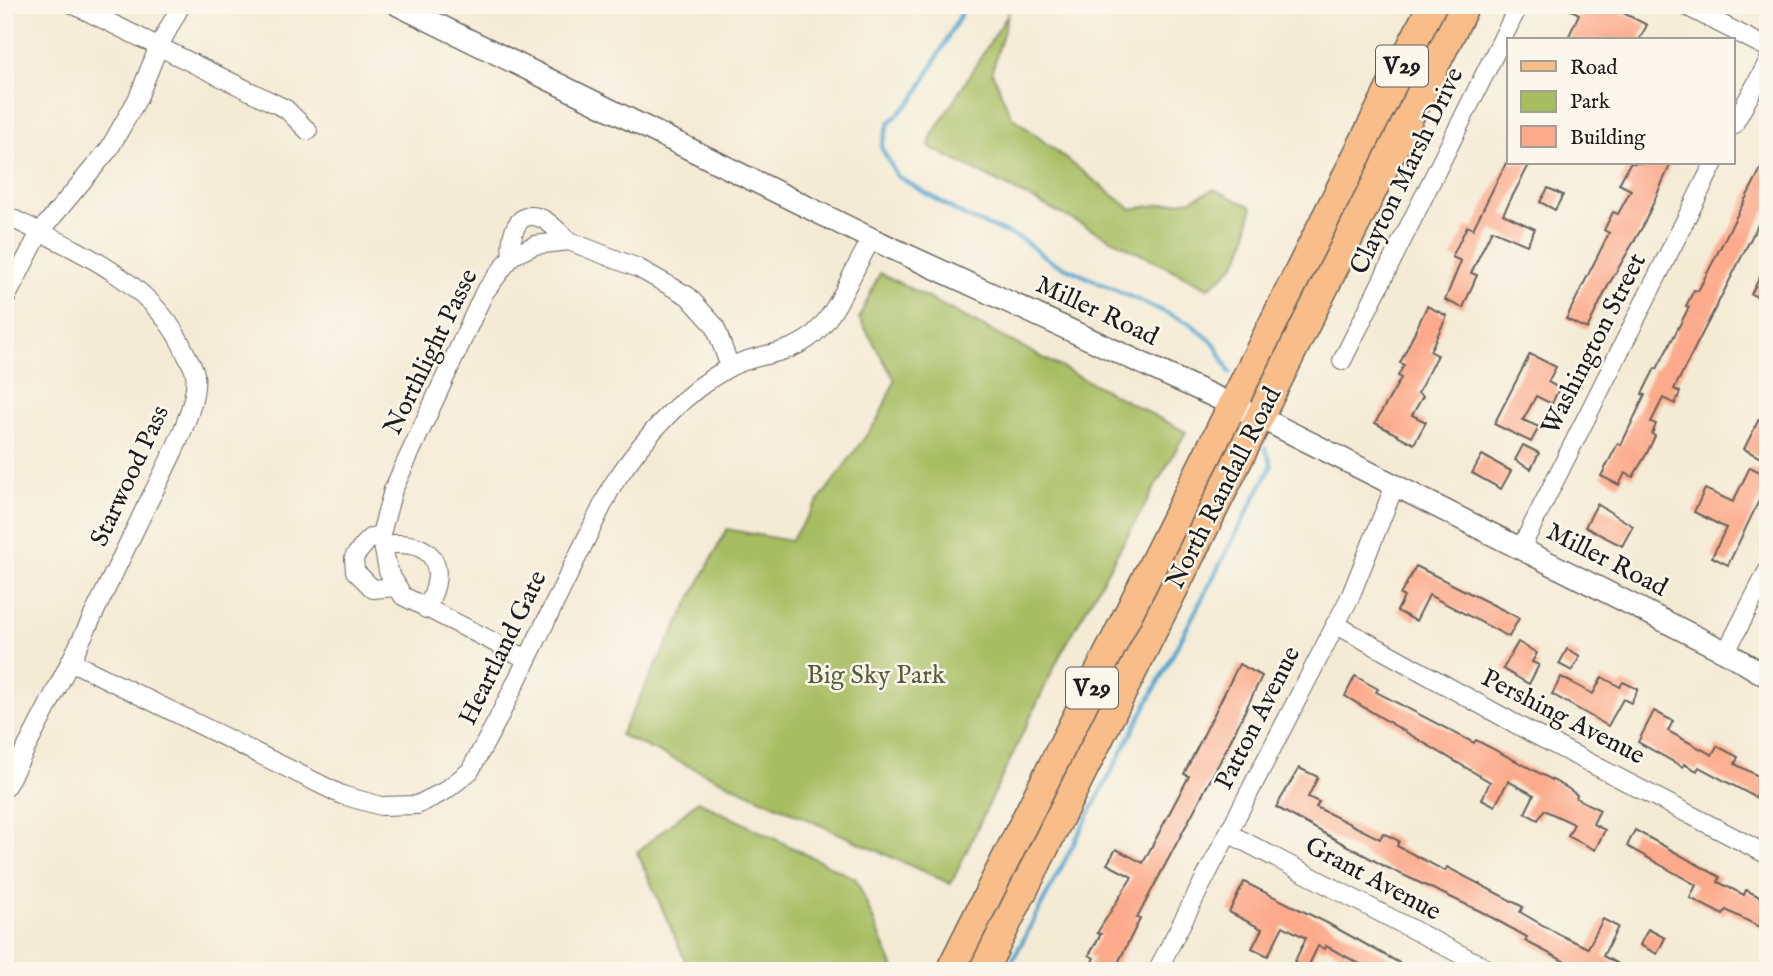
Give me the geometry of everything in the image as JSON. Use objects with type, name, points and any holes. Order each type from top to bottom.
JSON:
[{"type":"main road","name":"North Randall Road","points":[[950,971],[1432,5]]},
{"type":"main road","name":"North Randall Road","points":[[983,971],[1213,505],[1261,418],[1465,5]]},
{"type":"street","points":[[74,5],[286,109],[308,131]]},
{"type":"street","points":[[5,300],[40,232],[108,149],[138,98],[158,48],[181,5]]},
{"type":"street","name":"Miller Road","points":[[398,5],[872,239],[1261,418],[1726,652],[1768,677]]},
{"type":"street","name":"Clayton Marsh Drive","points":[[1342,361],[1519,5]]},
{"type":"street","points":[[1684,5],[1768,48]]},
{"type":"street","points":[[1734,124],[1768,62]]},
{"type":"street","name":"Washington Street","points":[[1521,548],[1713,164]]},
{"type":"street","name":"Starwood Pass","points":[[5,215],[125,280],[157,305],[180,338],[195,374],[190,412],[72,662],[5,788]]},
{"type":"street","points":[[512,256],[509,241],[512,231],[516,223],[529,218],[545,220],[569,241]]},
{"type":"street","name":"Heartland Gate","points":[[72,662],[342,795],[381,806],[417,805],[445,791],[470,771],[612,486],[635,450],[688,397],[730,367],[768,356],[813,335],[831,313],[872,239]]},
{"type":"street","name":"Northlight Passe","points":[[382,539],[393,489],[484,293],[512,256],[536,245],[569,241],[638,268],[688,296],[715,326],[730,367]]},
{"type":"street","name":"Patton Avenue","points":[[1157,971],[1350,597],[1395,485]]},
{"type":"street","points":[[382,539],[388,571],[403,596],[527,659]]},
{"type":"street","points":[[397,587],[373,589],[355,571],[354,557],[360,547],[382,539],[407,542],[432,558],[439,573],[436,590],[426,609]]},
{"type":"street","points":[[1726,652],[1768,570]]},
{"type":"street","name":"Pershing Avenue","points":[[1335,624],[1530,732],[1768,855]]},
{"type":"street","name":"Grant Avenue","points":[[1230,834],[1492,971]]},
{"type":"green space","points":[[1009,12],[992,72],[1011,116],[1131,209],[1191,200],[1214,189],[1252,207],[1241,254],[1230,270],[1208,288],[929,147],[931,137]]},
{"type":"green space","name":"Big Sky Park","points":[[880,273],[1186,432],[1059,657],[951,884],[620,735],[727,529],[790,541],[878,419],[895,380],[859,318]]},
{"type":"green space","points":[[698,801],[856,879],[895,971],[690,971],[637,852]]},
{"type":"building","points":[[1562,5],[1608,5],[1647,25],[1640,38],[1568,38],[1579,14]]},
{"type":"building","points":[[1768,155],[1768,205],[1674,389],[1680,392],[1675,404],[1663,398],[1651,422],[1656,424],[1652,434],[1655,436],[1647,453],[1633,477],[1625,473],[1619,485],[1601,476],[1618,443],[1621,445],[1645,395],[1642,394],[1689,307],[1686,306],[1694,290],[1698,291]]},
{"type":"building","points":[[1506,163],[1529,164],[1503,214],[1535,229],[1527,245],[1492,230],[1471,273],[1477,275],[1463,308],[1445,300],[1461,261],[1452,257],[1467,226],[1473,229]]},
{"type":"building","points":[[1629,164],[1671,164],[1643,226],[1609,284],[1587,329],[1566,319],[1609,233],[1604,230],[1613,212],[1618,214],[1631,190],[1619,184]]},
{"type":"building","points":[[1548,188],[1563,195],[1555,210],[1540,202]]},
{"type":"building","points":[[1768,262],[1768,302],[1751,294]]},
{"type":"building","points":[[1427,306],[1447,316],[1430,351],[1437,355],[1418,393],[1423,396],[1412,415],[1426,422],[1414,444],[1375,423],[1401,378],[1398,376],[1404,365],[1400,363]]},
{"type":"building","points":[[1530,354],[1556,367],[1548,382],[1559,388],[1552,404],[1536,396],[1523,420],[1539,427],[1531,442],[1494,424]]},
{"type":"building","points":[[1759,419],[1768,424],[1768,462],[1744,449]]},
{"type":"building","points":[[1523,445],[1539,453],[1531,469],[1515,460]]},
{"type":"building","points":[[1482,455],[1511,471],[1501,489],[1472,473]]},
{"type":"building","points":[[1750,467],[1768,476],[1768,482],[1728,565],[1712,557],[1726,528],[1694,512],[1705,489],[1733,502]]},
{"type":"building","points":[[1597,504],[1633,526],[1622,546],[1585,527]]},
{"type":"building","points":[[1416,566],[1519,618],[1509,637],[1429,595],[1416,621],[1397,611],[1404,597],[1400,595]]},
{"type":"building","points":[[1518,642],[1537,653],[1532,662],[1539,665],[1529,684],[1503,669]]},
{"type":"building","points":[[1567,649],[1580,656],[1572,671],[1559,664]]},
{"type":"building","points":[[1239,664],[1262,676],[1224,754],[1137,918],[1140,919],[1114,971],[1087,971],[1094,958],[1089,955],[1101,934],[1097,933],[1132,877],[1107,864],[1116,849],[1143,863],[1189,776],[1184,774]]},
{"type":"building","points":[[1355,676],[1378,689],[1376,692],[1566,787],[1577,795],[1576,798],[1600,810],[1593,824],[1605,830],[1595,850],[1568,836],[1574,824],[1544,810],[1538,820],[1525,813],[1534,795],[1508,781],[1495,806],[1482,799],[1490,782],[1345,696]]},
{"type":"building","points":[[1561,677],[1593,694],[1602,677],[1620,687],[1623,682],[1638,689],[1631,703],[1623,699],[1608,726],[1552,694]]},
{"type":"building","points":[[1654,711],[1673,721],[1668,731],[1712,755],[1717,746],[1738,757],[1735,764],[1768,781],[1768,804],[1699,767],[1697,771],[1684,764],[1683,767],[1638,742]]},
{"type":"building","points":[[1299,768],[1318,777],[1308,797],[1319,802],[1316,807],[1380,839],[1383,833],[1399,841],[1397,846],[1445,871],[1447,867],[1523,907],[1520,912],[1560,935],[1588,948],[1603,919],[1618,927],[1603,956],[1631,971],[1583,971],[1525,941],[1527,937],[1480,911],[1386,867],[1276,807]]},
{"type":"building","points":[[1635,830],[1720,877],[1718,882],[1744,895],[1746,890],[1764,899],[1762,901],[1768,904],[1768,931],[1726,910],[1723,915],[1690,898],[1696,885],[1627,846]]},
{"type":"building","points":[[1244,882],[1327,923],[1414,971],[1373,971],[1326,946],[1325,949],[1318,946],[1307,969],[1294,963],[1306,938],[1283,926],[1268,956],[1252,948],[1262,929],[1229,912]]},
{"type":"building","points":[[1648,929],[1665,938],[1657,954],[1640,945]]},
{"type":"waterway","points":[[966,5],[914,99],[889,123],[881,147],[897,176],[966,217],[1020,238],[1051,261],[1191,324],[1215,344],[1230,373]]},
{"type":"waterway","points":[[1007,971],[1272,465],[1265,448]]}]
